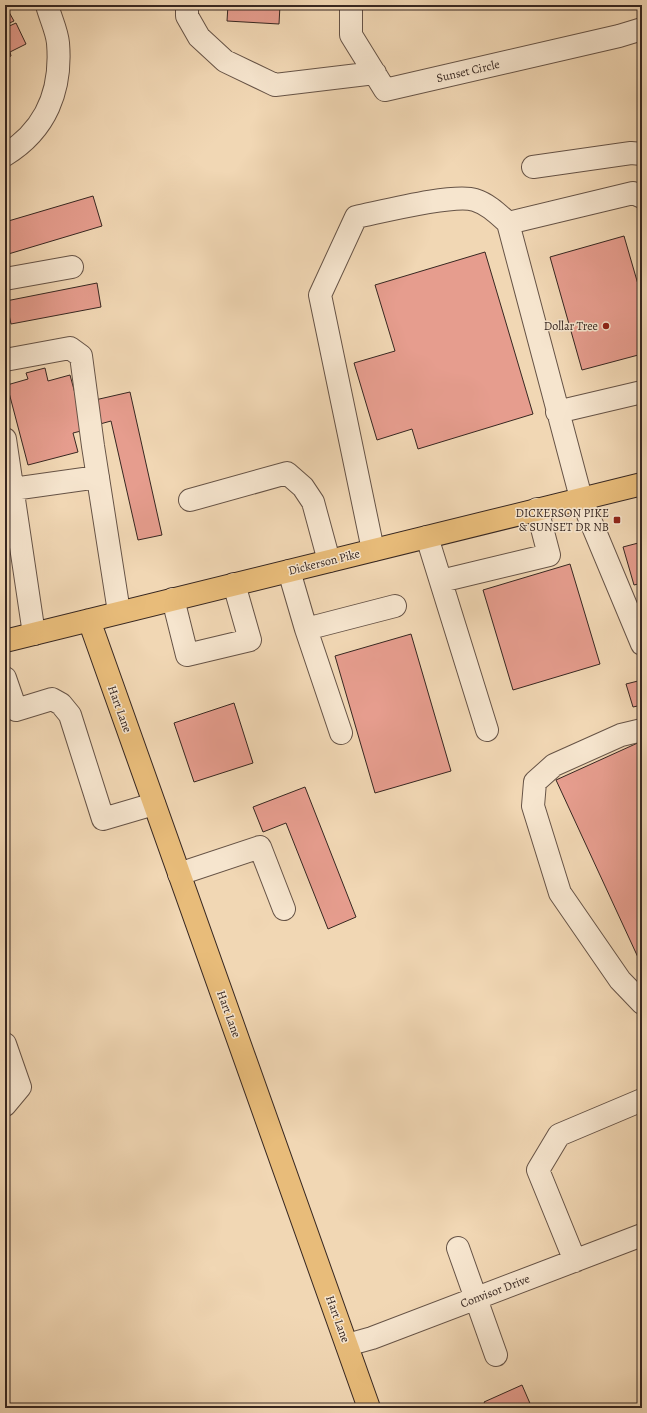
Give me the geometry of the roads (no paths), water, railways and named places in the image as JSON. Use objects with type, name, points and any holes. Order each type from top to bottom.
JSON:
[{"type":"main road","name":"Dickerson Pike","points":[[5,641],[642,484]]},
{"type":"main road","name":"Hart Lane","points":[[89,620],[369,1408]]},
{"type":"street","points":[[5,155],[20,146],[40,124],[51,102],[58,74],[58,42],[47,5]]},
{"type":"street","points":[[188,5],[187,16],[199,36],[225,61],[275,85],[375,74]]},
{"type":"street","name":"Sunset Circle","points":[[351,5],[351,35],[385,90],[620,36],[642,28]]},
{"type":"street","points":[[533,167],[631,153],[642,154]]},
{"type":"street","points":[[508,223],[633,193],[642,197]]},
{"type":"street","points":[[373,550],[320,294],[356,217],[444,200],[474,200],[490,207],[508,223],[581,498],[642,644]]},
{"type":"street","points":[[5,279],[72,267]]},
{"type":"street","points":[[5,360],[70,348],[81,356],[98,477],[120,612]]},
{"type":"street","points":[[557,412],[642,392]]},
{"type":"street","points":[[5,439],[34,634]]},
{"type":"street","points":[[190,500],[287,473],[303,487],[313,502],[329,561]]},
{"type":"street","points":[[13,489],[98,477]]},
{"type":"street","points":[[440,581],[549,554],[538,509]]},
{"type":"street","points":[[427,537],[486,730]]},
{"type":"street","points":[[289,571],[306,629],[341,733]]},
{"type":"street","points":[[173,599],[187,655],[250,640],[234,584]]},
{"type":"street","points":[[306,629],[395,606]]},
{"type":"street","points":[[5,678],[16,710],[52,699],[61,704],[70,715],[103,819],[154,804]]},
{"type":"street","points":[[642,730],[621,735],[554,765],[535,782],[533,806],[560,893],[620,980],[642,1003]]},
{"type":"street","points":[[179,874],[260,847],[284,909]]},
{"type":"street","points":[[5,1044],[20,1087],[5,1106]]},
{"type":"street","points":[[575,1261],[538,1170],[559,1135],[642,1100]]},
{"type":"street","name":"Convisor Drive","points":[[347,1346],[642,1235]]},
{"type":"street","points":[[458,1248],[496,1355]]},
{"type":"place","name":"Dollar Tree","points":[[606,326]]},
{"type":"place","name":"DICKERSON PIKE & SUNSET DR NB","points":[[617,520]]}]
